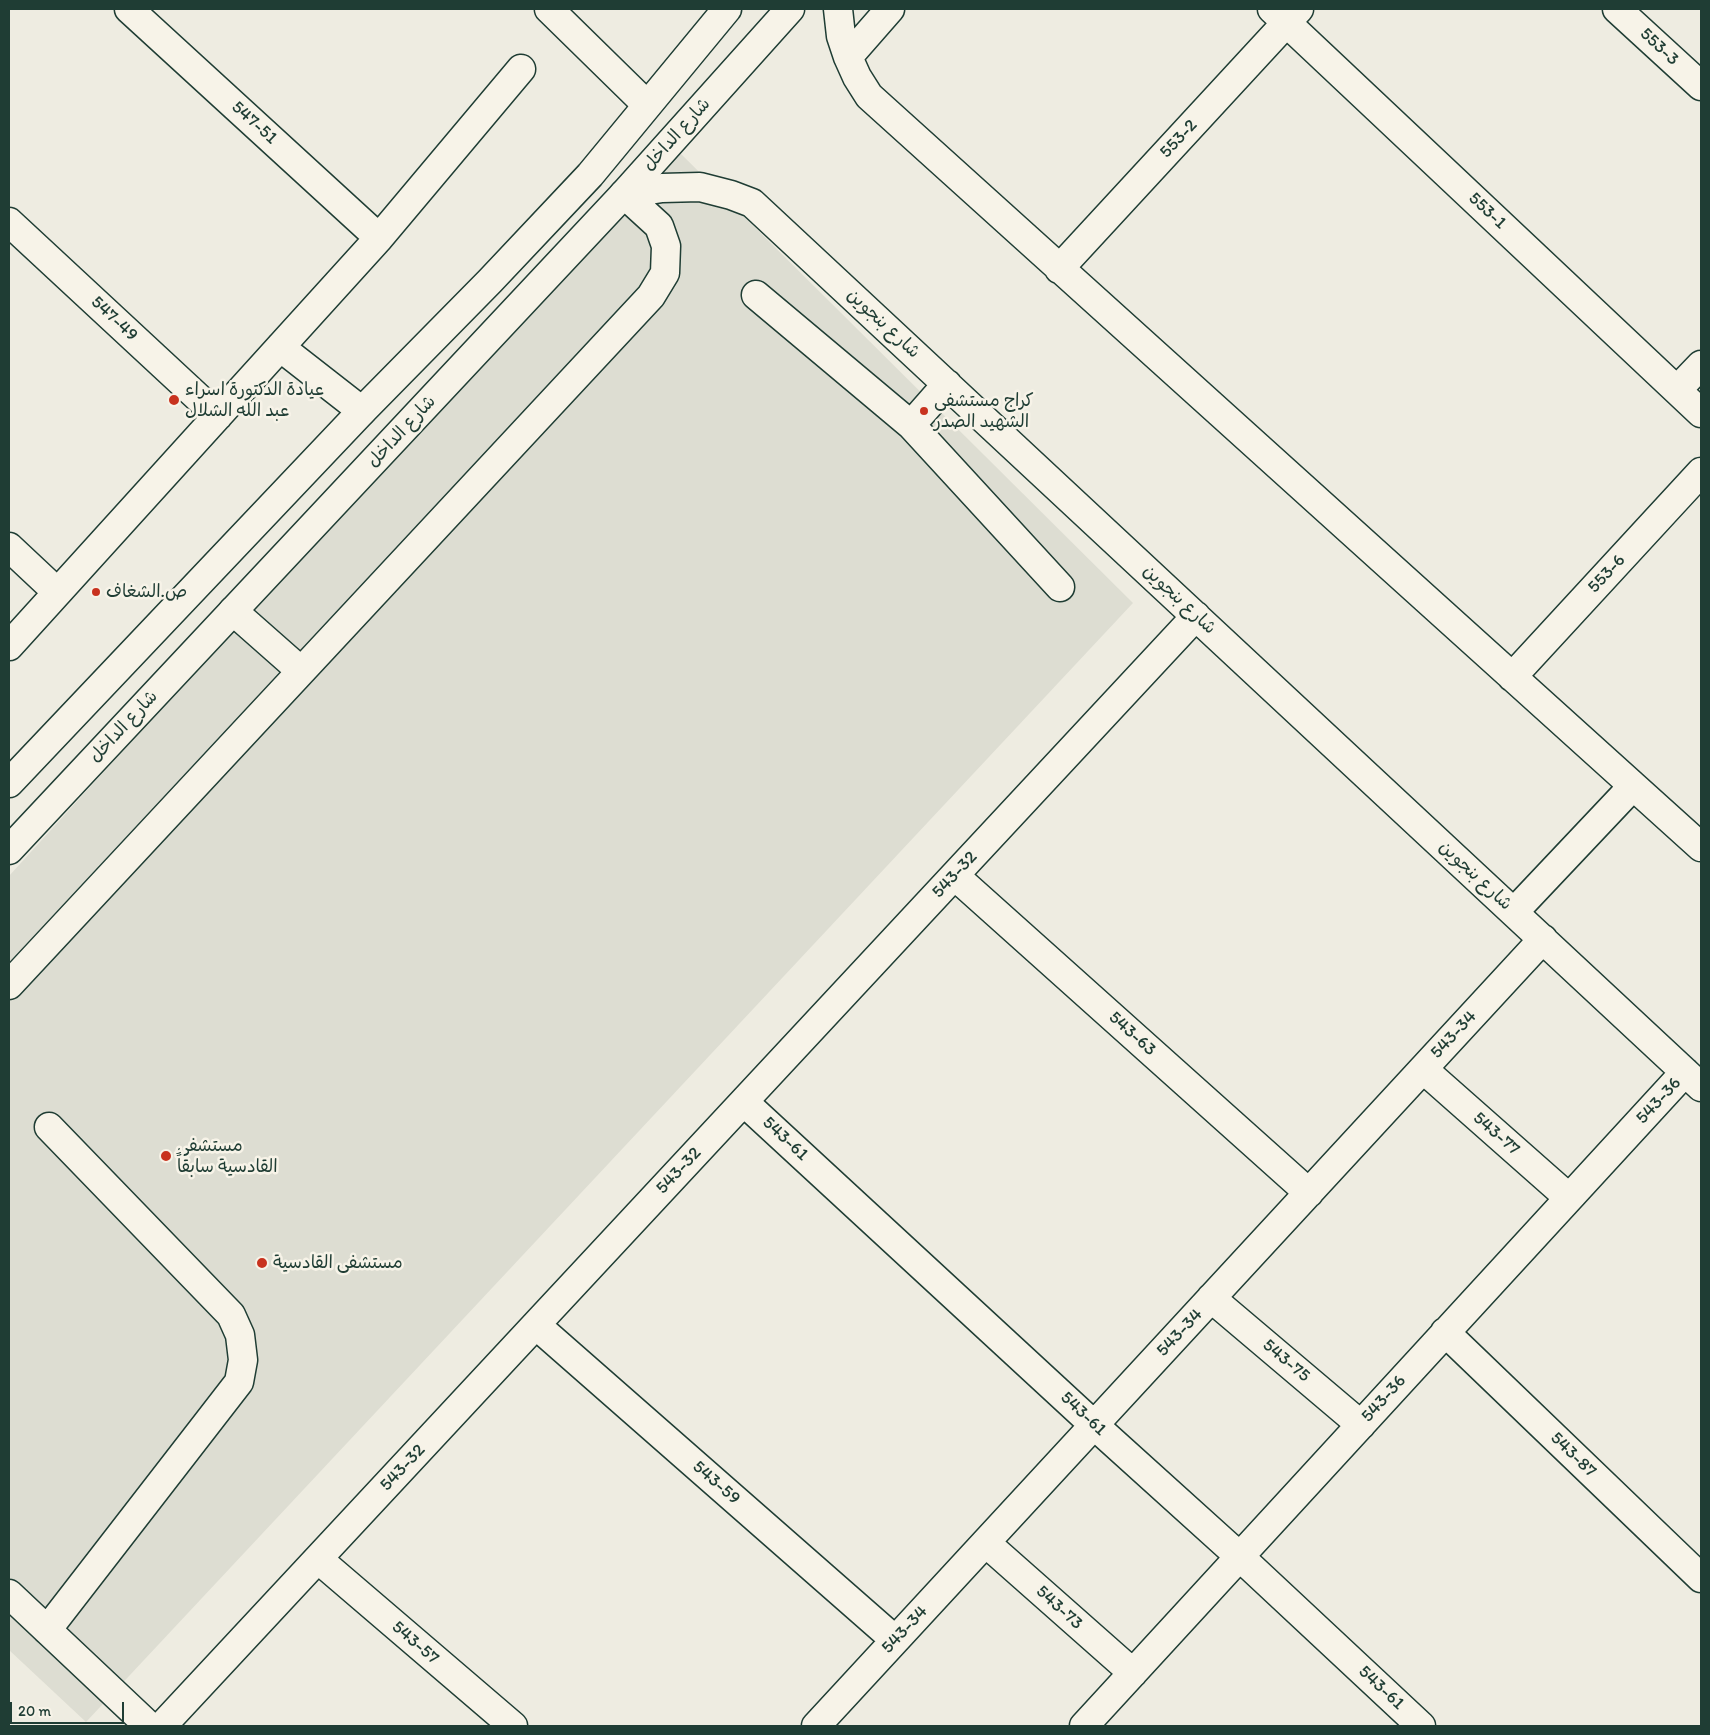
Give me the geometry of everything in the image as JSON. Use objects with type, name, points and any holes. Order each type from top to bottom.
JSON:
[{"type":"street","name":"547-51","points":[[129,9],[379,238]]},
{"type":"street","points":[[549,9],[647,105]]},
{"type":"street","points":[[9,783],[362,411],[490,281],[590,175],[727,9]]},
{"type":"street","name":"شارع الداخل","points":[[9,850],[624,194],[790,9]]},
{"type":"street","points":[[838,9],[841,36],[848,57],[857,78],[869,96],[1701,848]]},
{"type":"street","points":[[848,57],[890,9]]},
{"type":"street","name":"553-3","points":[[1618,9],[1701,86]]},
{"type":"street","name":"553-2","points":[[1060,269],[1286,13]]},
{"type":"street","name":"553-1","points":[[1286,13],[1701,413]]},
{"type":"street","points":[[9,646],[379,238],[521,69]]},
{"type":"street","name":"شارع بنجوين","points":[[624,194],[662,188],[700,187],[752,203],[1693,1079]]},
{"type":"street","points":[[9,984],[651,296],[665,273],[666,246],[659,226],[624,194]]},
{"type":"street","name":"547-49","points":[[9,222],[218,416]]},
{"type":"street","points":[[756,295],[911,424],[1060,587]]},
{"type":"street","points":[[280,347],[362,411]]},
{"type":"street","points":[[1677,390],[1701,365]]},
{"type":"street","points":[[911,424],[947,384]]},
{"type":"street","name":"553-6","points":[[1512,677],[1701,472]]},
{"type":"street","points":[[9,547],[57,592]]},
{"type":"street","points":[[233,611],[302,671]]},
{"type":"street","name":"543-32","points":[[162,1726],[1196,616]]},
{"type":"street","points":[[1514,912],[1633,786]]},
{"type":"street","name":"543-63","points":[[955,876],[1309,1193]]},
{"type":"street","name":"543-34","points":[[816,1726],[1543,939]]},
{"type":"street","name":"543-77","points":[[1423,1069],[1569,1198]]},
{"type":"street","name":"543-36","points":[[1084,1726],[1569,1198],[1693,1079]]},
{"type":"street","name":"543-61","points":[[744,1102],[1094,1425],[1240,1556],[1422,1726]]},
{"type":"street","points":[[47,1630],[239,1382],[243,1360],[240,1335],[231,1315],[50,1127]]},
{"type":"street","name":"543-75","points":[[1211,1298],[1361,1425]]},
{"type":"street","name":"543-59","points":[[536,1325],[895,1640]]},
{"type":"street","name":"543-87","points":[[1445,1332],[1701,1578]]},
{"type":"street","name":"543-73","points":[[986,1542],[1132,1673]]},
{"type":"street","name":"543-57","points":[[318,1559],[512,1726]]},
{"type":"street","points":[[9,1594],[149,1726]]},
{"type":"shaded area","name":"مستشفى القادسية","points":[[673,146],[1133,603],[86,1722],[9,1650],[9,876]]},
{"type":"place","name":"عيادة الدكتورة اسراء عبد الله الشلال","points":[[174,400]]},
{"type":"place","name":"كراج مستشفى الشهيد الصدر","points":[[924,411]]},
{"type":"place","name":"ص.الشغاف","points":[[96,592]]},
{"type":"place","name":"مستشفى القادسية سابقاً","points":[[166,1156]]},
{"type":"place","name":"مستشفى القادسية","points":[[262,1263]]}]
